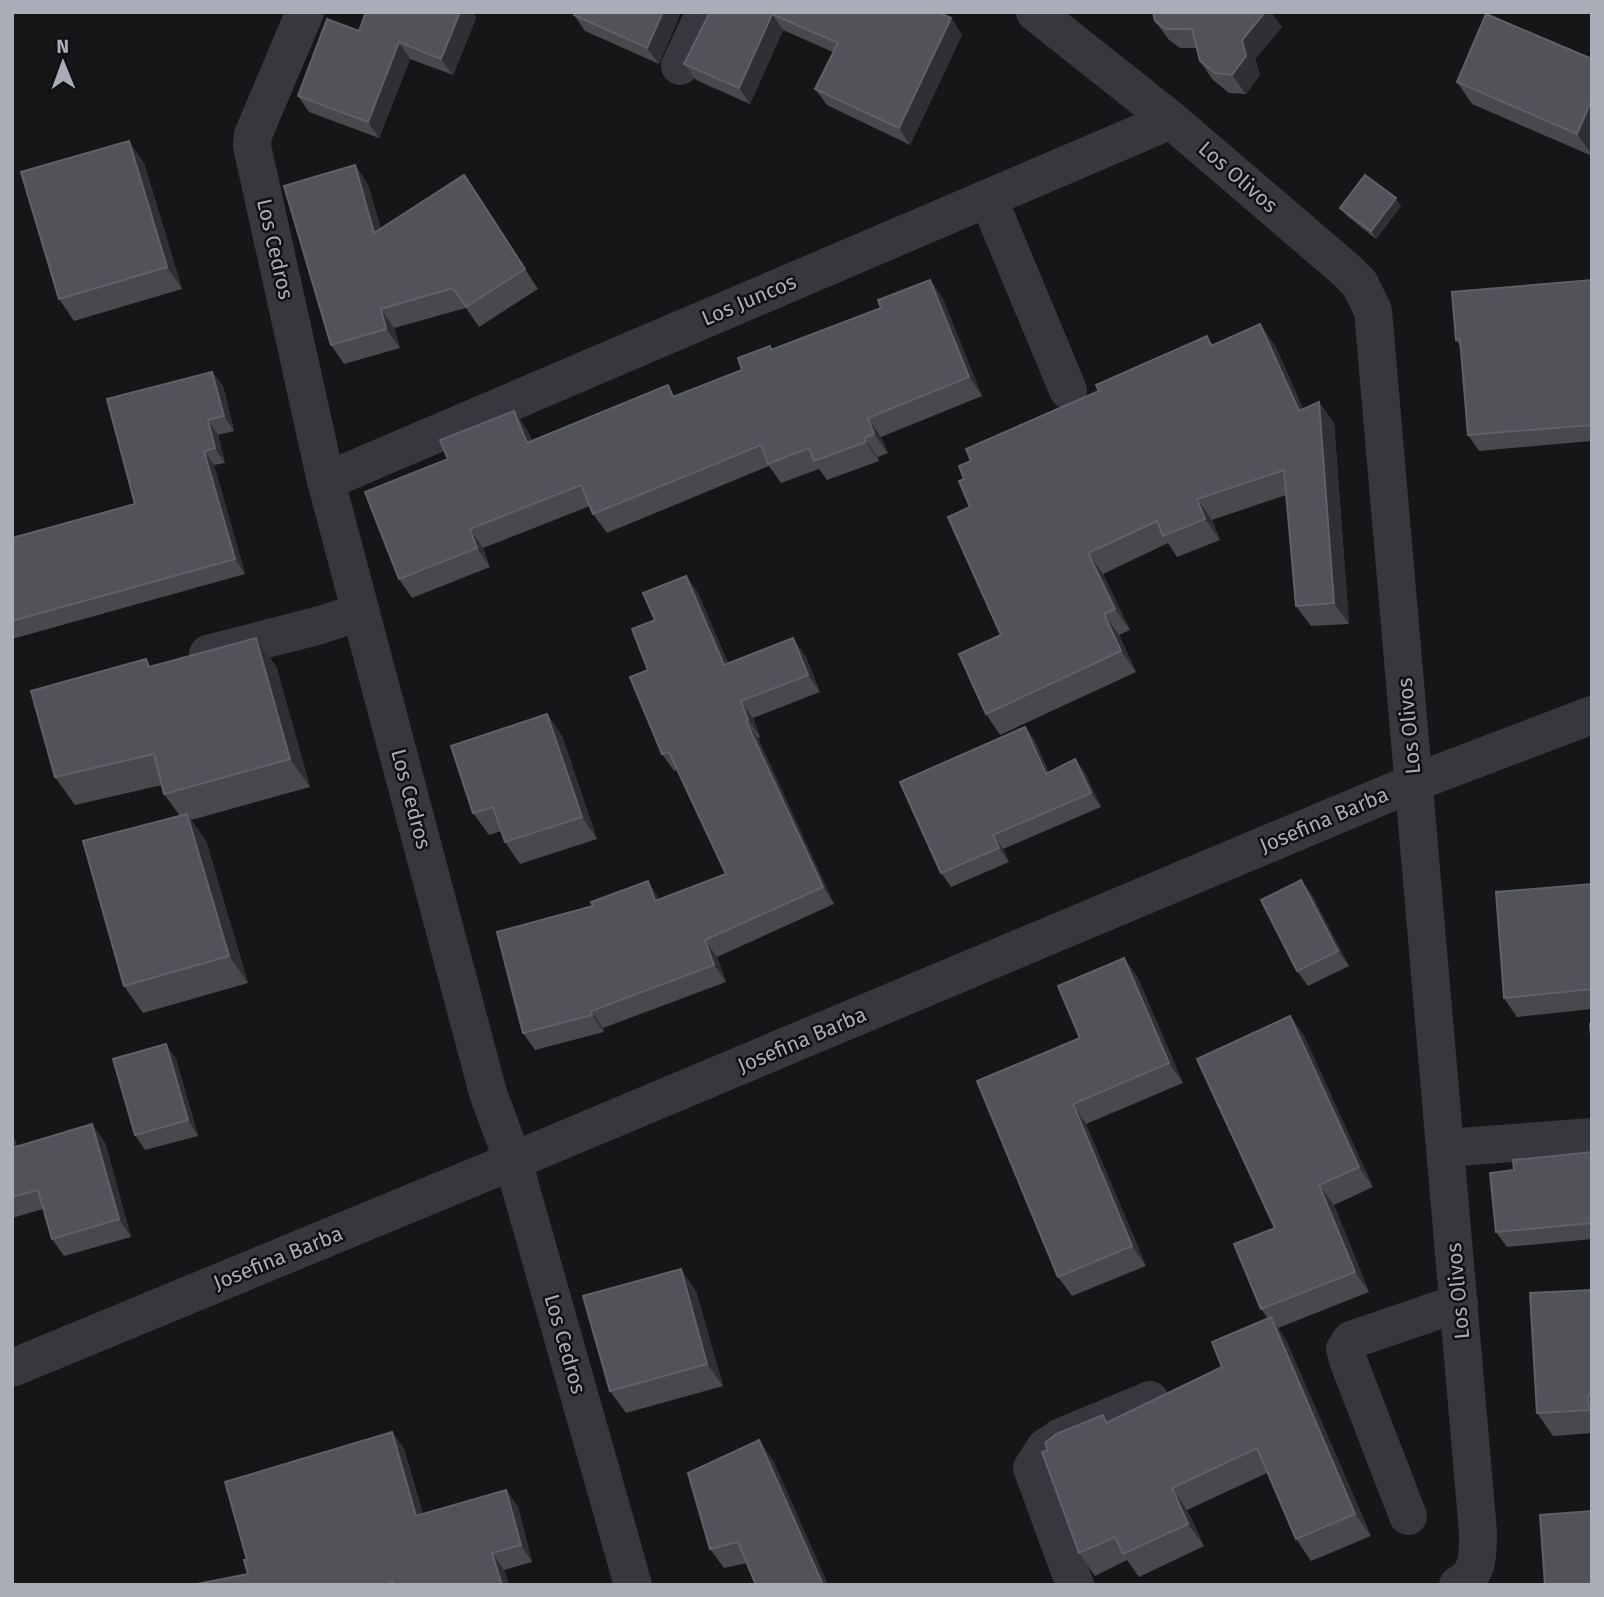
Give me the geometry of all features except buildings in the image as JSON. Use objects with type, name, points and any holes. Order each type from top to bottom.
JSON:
[{"type":"street","name":"Los Cedros","points":[[305,12],[253,135],[252,146],[326,481],[488,1093],[513,1161],[634,1585]]},
{"type":"street","points":[[680,66],[705,12]]},
{"type":"street","name":"Los Olivos","points":[[1035,12],[1171,120],[1346,270],[1360,284],[1373,311],[1478,1532],[1477,1564],[1458,1585]]},
{"type":"street","name":"Los Juncos","points":[[326,481],[1171,120]]},
{"type":"street","points":[[988,198],[1068,390]]},
{"type":"street","points":[[175,662],[361,612]]},
{"type":"street","name":"Josefina Barba","points":[[12,1368],[1413,783],[1592,715]]},
{"type":"street","points":[[1445,1148],[1592,1137]]},
{"type":"street","points":[[1408,1517],[1345,1349],[1351,1340],[1459,1303]]},
{"type":"street","points":[[1075,1585],[1031,1468],[1045,1448],[1061,1437],[1150,1400]]}]
